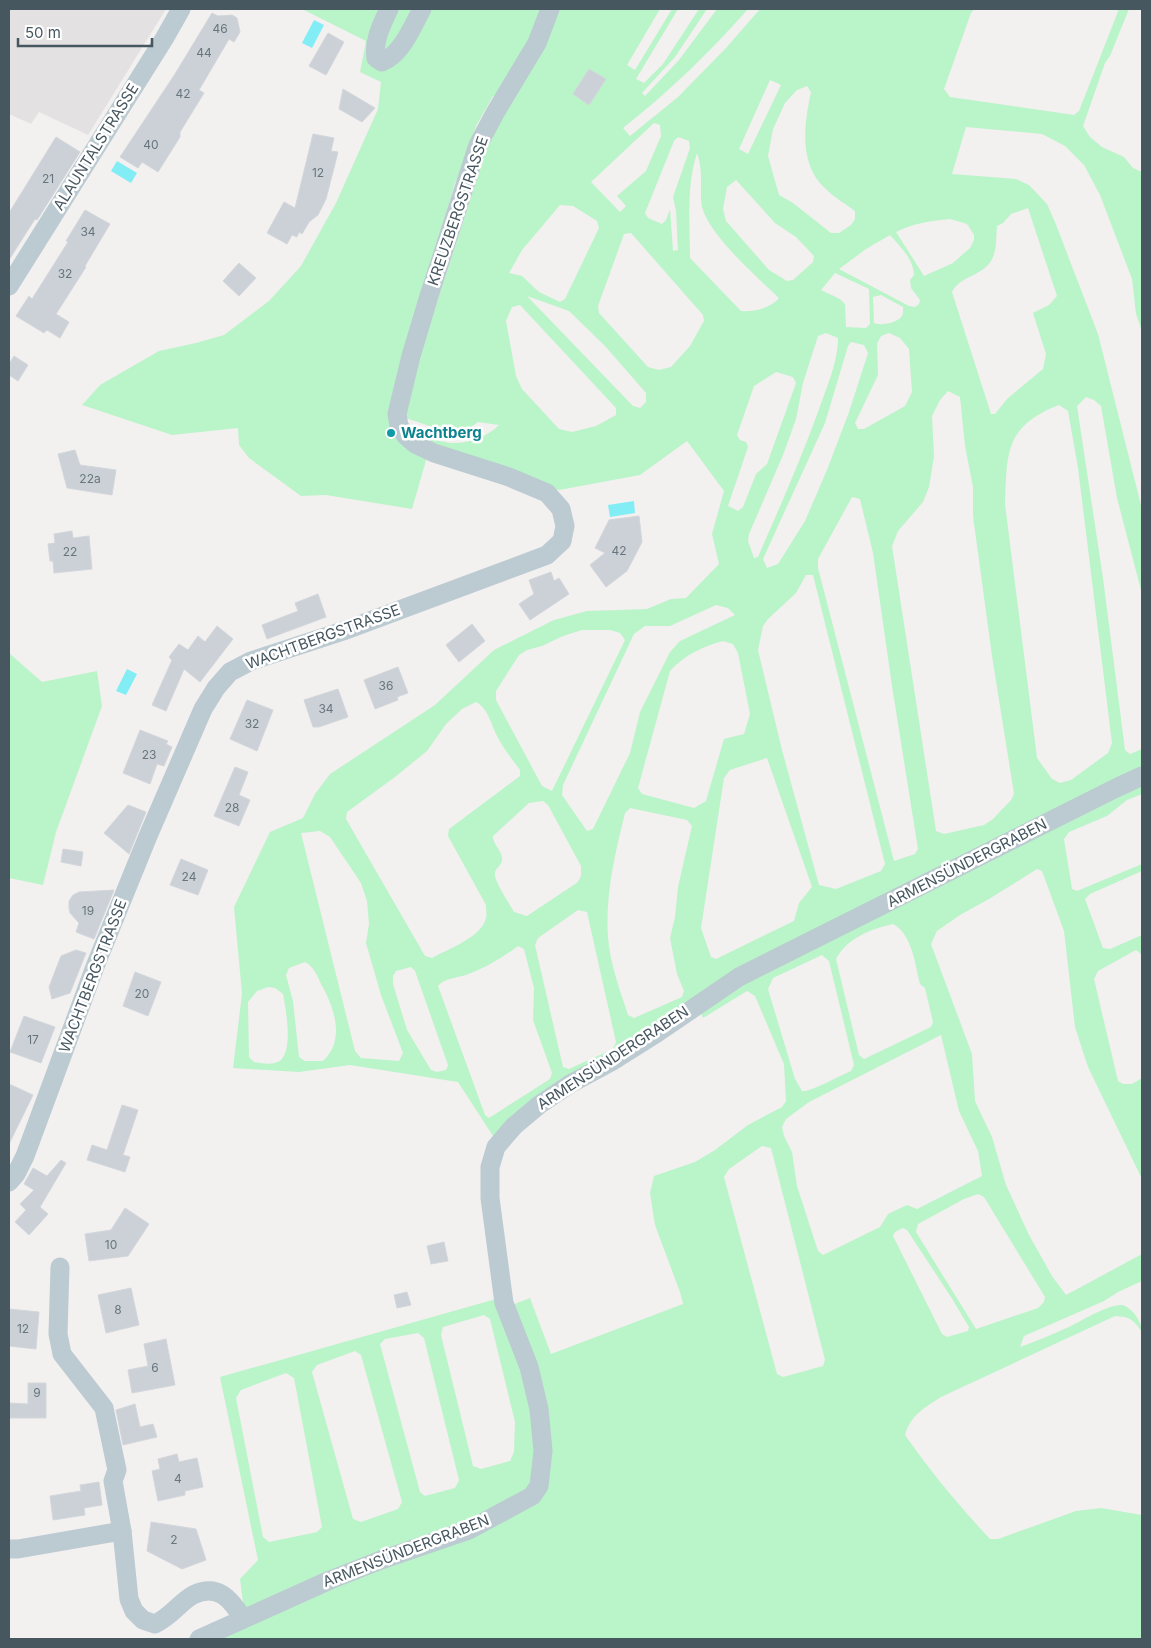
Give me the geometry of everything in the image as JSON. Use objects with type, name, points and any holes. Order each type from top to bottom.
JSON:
[{"type":"street","name":"ALAUNTALSTRASSE","points":[[9,286],[164,40],[181,9]]},
{"type":"street","points":[[389,9],[379,32],[375,51],[376,58],[382,62],[390,59],[398,50],[422,9]]},
{"type":"street","name":"KREUZBERGSTRASSE","points":[[399,426],[397,414],[411,356],[446,239],[478,145],[537,43],[550,9]]},
{"type":"street","name":"WACHTBERGSTRASSE","points":[[9,1182],[16,1174],[25,1156],[96,964],[148,836],[203,709],[216,688],[230,672],[251,660],[343,631],[547,555],[562,541],[565,526],[561,509],[546,493],[509,477],[434,453],[415,444],[399,426]]},
{"type":"street","name":"ARMENSÜNDERGRABEN","points":[[199,1639],[338,1577],[469,1530],[532,1496],[539,1486],[542,1451],[539,1409],[529,1367],[504,1303],[490,1198],[490,1168],[496,1147],[514,1126],[554,1094],[634,1048],[739,977],[1142,776]]},
{"type":"street","points":[[60,1267],[58,1334],[62,1354],[104,1408],[116,1470],[112,1481],[122,1531],[129,1599],[134,1611],[143,1620],[156,1624],[167,1618],[192,1596],[208,1590],[223,1594],[234,1603],[243,1619]]},
{"type":"street","points":[[9,1549],[122,1531]]},
{"type":"shaded area","points":[[9,9],[166,9],[88,135],[39,112],[31,124],[9,114]]},
{"type":"green space","points":[[302,9],[660,9],[627,65],[635,70],[672,9],[678,9],[636,79],[644,83],[663,64],[699,9],[707,9],[675,57],[642,93],[645,96],[679,60],[717,9],[748,9],[688,71],[623,128],[630,136],[678,97],[726,48],[760,9],[974,9],[944,89],[950,97],[1074,115],[1079,111],[1119,9],[1129,9],[1110,56],[1105,63],[1083,126],[1090,137],[1102,147],[1124,157],[1133,168],[1142,172],[1142,331],[1136,314],[1132,279],[1100,195],[1084,165],[1065,146],[1042,134],[966,127],[952,174],[1016,179],[1029,185],[1047,204],[1098,334],[1142,509],[1142,594],[1117,498],[1101,406],[1094,400],[1086,397],[1077,406],[1103,578],[1125,750],[1130,754],[1142,749],[1142,770],[834,925],[495,1139],[458,1082],[350,1065],[299,1072],[233,1068],[242,994],[234,907],[270,832],[303,818],[315,794],[330,774],[435,705],[494,650],[554,620],[587,611],[647,609],[671,599],[686,598],[719,564],[712,534],[724,491],[687,441],[640,475],[559,490],[482,464],[422,438],[451,443],[470,441],[483,436],[499,425],[478,422],[464,432],[450,433],[406,418],[405,401],[487,148],[508,105],[493,96],[476,126],[463,167],[455,183],[443,224],[394,432],[403,446],[427,457],[412,509],[326,495],[301,496],[249,458],[239,445],[238,428],[172,435],[82,405],[100,385],[159,351],[224,335],[269,301],[301,266],[336,203],[378,109],[381,82],[360,72],[366,41]],"holes":[[[770,80],[781,85],[748,154],[739,149]],[[807,86],[811,92],[805,131],[807,157],[811,169],[818,180],[830,193],[855,211],[855,219],[851,225],[839,233],[831,233],[793,203],[779,195],[768,156],[773,129],[785,103],[797,90]],[[654,123],[660,125],[661,136],[646,171],[617,196],[626,206],[620,212],[591,182]],[[678,137],[689,141],[690,148],[673,197],[676,211],[678,250],[673,251],[670,209],[666,220],[662,224],[648,218],[645,213],[674,141]],[[697,153],[700,167],[701,200],[706,218],[724,243],[779,298],[776,301],[762,309],[741,311],[690,258],[689,205],[691,179]],[[736,180],[775,223],[796,237],[814,256],[813,262],[793,280],[787,281],[769,270],[726,221],[723,209],[727,187]],[[560,205],[573,206],[597,221],[599,228],[565,299],[560,302],[539,292],[522,276],[509,273],[522,250]],[[1028,208],[1057,296],[1049,305],[1033,313],[1046,354],[1043,369],[1007,399],[995,414],[991,414],[952,292],[960,283],[987,266],[993,257],[997,226],[1003,223],[1011,214]],[[950,219],[967,224],[974,235],[974,240],[970,248],[953,263],[924,276],[896,232],[922,223]],[[631,233],[703,315],[704,321],[690,346],[671,367],[659,370],[648,367],[599,313],[598,306],[624,234]],[[890,235],[911,263],[914,275],[910,280],[911,288],[920,300],[919,304],[915,307],[909,306],[839,269],[866,249]],[[835,273],[869,289],[870,324],[866,328],[846,327],[845,304],[840,299],[821,290]],[[881,295],[903,307],[900,318],[884,324],[874,323],[873,297]],[[527,296],[569,311],[605,346],[646,393],[646,402],[640,408],[633,406]],[[520,305],[616,408],[616,415],[596,426],[572,432],[559,429],[522,389],[516,376],[506,321],[512,307]],[[826,333],[838,338],[831,375],[789,485],[758,557],[754,558],[748,541],[749,534],[783,455],[796,419],[803,383],[818,336]],[[889,333],[900,338],[909,349],[912,392],[905,406],[864,429],[858,429],[855,423],[878,375],[877,344],[881,336]],[[851,342],[864,345],[868,353],[849,412],[805,521],[778,564],[767,568],[763,559],[825,423],[848,346]],[[776,372],[793,377],[796,383],[767,464],[756,474],[743,507],[738,511],[728,506],[748,447],[746,442],[740,440],[737,435],[754,386]],[[948,391],[960,397],[965,446],[973,487],[973,516],[992,656],[1014,794],[1011,800],[993,819],[984,825],[944,834],[936,831],[892,546],[898,531],[923,502],[929,487],[934,456],[932,416],[940,400]],[[1059,405],[1068,411],[1078,468],[1112,743],[1108,753],[1071,780],[1060,783],[1052,779],[1037,758],[1005,504],[1007,470],[1012,443],[1028,422],[1041,413]],[[852,497],[860,499],[873,553],[918,849],[915,854],[894,861],[818,568],[818,559]],[[806,575],[813,575],[885,864],[881,871],[836,889],[819,885],[782,750],[758,650],[763,626],[768,619],[796,593]],[[716,605],[728,608],[735,615],[680,641],[670,652],[640,712],[630,753],[593,829],[587,831],[562,795],[563,785],[634,634],[645,626],[670,626]],[[582,630],[610,630],[620,633],[625,640],[552,791],[542,786],[496,700],[496,691],[519,655],[527,650]],[[723,641],[733,644],[738,653],[750,714],[744,734],[724,739],[706,801],[694,808],[642,794],[638,788],[670,671],[688,656]],[[476,702],[484,708],[499,740],[520,770],[520,776],[449,829],[448,836],[486,905],[486,916],[483,925],[471,937],[432,958],[425,956],[346,819],[347,812],[427,751],[446,724],[462,709]],[[767,758],[812,887],[799,903],[794,921],[716,959],[711,957],[701,928],[724,778],[730,770]],[[543,801],[548,805],[581,866],[581,876],[578,882],[527,916],[514,912],[499,887],[495,876],[495,872],[502,860],[493,836],[529,803]],[[630,808],[687,820],[692,826],[678,887],[675,917],[670,938],[677,974],[684,991],[682,997],[634,1018],[628,1015],[609,947],[607,921],[614,859],[625,813]],[[320,831],[330,837],[361,883],[367,901],[369,924],[366,943],[381,995],[403,1053],[399,1061],[361,1058],[355,1051],[301,833]],[[578,910],[587,912],[616,1042],[613,1049],[569,1069],[563,1067],[535,945],[538,938]],[[518,946],[524,949],[534,988],[533,1020],[552,1073],[550,1079],[489,1118],[485,1115],[438,986],[447,980],[466,975],[487,966]],[[305,962],[315,971],[326,993],[336,1023],[336,1033],[330,1053],[323,1061],[305,1061],[299,1057],[293,1001],[286,975],[289,968]],[[411,967],[415,971],[448,1065],[446,1070],[437,1072],[431,1070],[407,1030],[393,984],[393,976],[396,971]],[[268,987],[275,988],[283,994],[288,1038],[285,1054],[281,1060],[271,1064],[254,1062],[249,1057],[248,1002],[257,991]]]},
{"type":"green space","points":[[9,653],[42,682],[97,671],[102,706],[56,832],[43,885],[9,878]]},
{"type":"green space","points":[[1142,781],[1142,794],[1127,800],[1107,816],[1069,832],[1064,839],[1072,889],[1077,891],[1142,864],[1142,871],[1090,894],[1085,899],[1103,948],[1110,949],[1142,935],[1142,958],[1141,954],[1136,950],[1098,971],[1094,979],[1118,1081],[1123,1084],[1132,1084],[1142,1078],[1142,1179],[1088,1067],[1075,1027],[1064,931],[1042,871],[1037,869],[960,915],[937,931],[931,944],[972,1054],[975,1101],[992,1137],[1006,1185],[1029,1235],[1052,1276],[1066,1295],[1142,1254],[1142,1281],[1104,1301],[1024,1336],[1020,1347],[1117,1305],[1126,1306],[1136,1315],[1142,1332],[1131,1320],[1115,1316],[941,1397],[915,1417],[905,1435],[967,1514],[990,1539],[998,1539],[1076,1511],[1101,1508],[1142,1515],[1142,1639],[221,1639],[246,1627],[240,1579],[258,1560],[220,1377],[496,1299],[499,1310],[530,1298],[551,1354],[683,1304],[655,1225],[650,1193],[654,1176],[695,1162],[715,1150],[748,1125],[782,1107],[786,1101],[784,1064],[755,996],[747,991],[703,1018],[700,1011],[742,982]],"holes":[[[893,924],[905,935],[912,950],[920,984],[925,988],[933,1022],[931,1027],[864,1059],[859,1055],[836,959],[846,945],[876,929]],[[822,955],[829,961],[854,1065],[851,1071],[818,1087],[802,1091],[795,1079],[768,989],[773,978]],[[941,1035],[959,1111],[978,1151],[982,1176],[917,1209],[907,1205],[888,1214],[880,1227],[823,1255],[818,1251],[797,1186],[792,1152],[782,1127],[786,1119],[809,1102]],[[762,1146],[771,1148],[825,1360],[823,1366],[783,1377],[777,1374],[724,1177],[729,1169]],[[978,1194],[984,1197],[1045,1297],[1044,1302],[1038,1308],[976,1329],[916,1232],[918,1224],[964,1199]],[[903,1228],[907,1230],[951,1297],[969,1327],[968,1331],[947,1337],[942,1334],[893,1236],[895,1232]],[[484,1315],[490,1319],[515,1422],[514,1452],[510,1461],[481,1469],[473,1466],[441,1335],[443,1327]],[[418,1333],[424,1338],[459,1480],[455,1488],[425,1496],[420,1492],[380,1344],[385,1339]],[[355,1351],[361,1355],[402,1502],[398,1509],[361,1522],[353,1519],[312,1372],[317,1365]],[[286,1373],[294,1378],[322,1527],[317,1532],[269,1542],[263,1537],[236,1398],[241,1390]]]},
{"type":"water","points":[[314,20],[324,25],[312,48],[302,43]]},
{"type":"water","points":[[117,161],[137,173],[131,183],[111,171]]},
{"type":"water","points":[[634,501],[635,513],[610,517],[608,505]]},
{"type":"water","points":[[127,669],[137,674],[126,695],[116,691]]},
{"type":"building","points":[[212,13],[218,16],[232,15],[237,18],[240,32],[234,42],[229,39],[199,90],[204,93],[158,172],[142,162],[138,168],[120,157],[175,74]]},
{"type":"building","points":[[328,33],[344,42],[326,75],[309,66]]},
{"type":"building","points":[[589,69],[606,79],[589,105],[573,94]]},
{"type":"building","points":[[343,89],[375,108],[362,122],[339,109]]},
{"type":"building","points":[[313,134],[334,138],[331,151],[338,152],[326,199],[318,215],[309,222],[302,234],[299,232],[297,237],[292,235],[287,244],[267,233],[284,202],[295,208]]},
{"type":"building","points":[[56,137],[80,152],[9,260],[9,213]]},
{"type":"building","points":[[85,210],[110,224],[86,267],[56,314],[69,322],[60,338],[47,330],[44,333],[16,316],[29,296],[32,299],[68,242],[66,241]]},
{"type":"building","points":[[239,263],[256,278],[239,296],[223,281]]},
{"type":"building","points":[[14,356],[28,365],[18,381],[9,375],[9,364]]},
{"type":"building","points":[[75,450],[80,465],[116,470],[112,495],[67,488],[58,454]]},
{"type":"building","points":[[639,516],[642,542],[627,571],[606,587],[590,565],[605,553],[595,548],[609,520]]},
{"type":"building","points":[[72,531],[73,538],[89,536],[92,569],[54,573],[48,544],[55,543],[54,534]]},
{"type":"building","points":[[551,572],[554,581],[559,578],[569,594],[530,620],[519,604],[534,594],[529,580]]},
{"type":"building","points":[[318,594],[326,617],[267,639],[262,625],[298,611],[295,603]]},
{"type":"building","points":[[472,624],[485,641],[459,662],[446,645]]},
{"type":"building","points":[[217,626],[233,639],[200,682],[184,669],[166,711],[152,705],[172,660],[169,657],[179,644],[188,650],[198,636],[205,642]]},
{"type":"building","points":[[398,667],[408,693],[397,697],[398,700],[375,709],[364,680]]},
{"type":"building","points":[[338,689],[348,717],[319,727],[313,727],[304,700]]},
{"type":"building","points":[[247,700],[273,710],[257,751],[230,739]]},
{"type":"building","points":[[140,730],[168,741],[166,744],[172,747],[164,766],[157,764],[150,784],[123,773]]},
{"type":"building","points":[[235,767],[248,772],[239,795],[250,800],[239,826],[214,816]]},
{"type":"building","points":[[128,805],[146,812],[129,854],[104,833]]},
{"type":"building","points":[[63,849],[83,852],[81,866],[61,862]]},
{"type":"building","points":[[181,859],[208,870],[198,895],[170,885]]},
{"type":"building","points":[[114,890],[94,939],[76,932],[79,923],[70,913],[69,908],[69,901],[73,895],[79,892]]},
{"type":"building","points":[[76,950],[86,953],[70,993],[52,999],[49,987],[61,956]]},
{"type":"building","points":[[135,972],[161,982],[148,1016],[123,1006]]},
{"type":"building","points":[[24,1016],[55,1027],[41,1063],[10,1052]]},
{"type":"building","points":[[9,1084],[33,1095],[9,1144]]},
{"type":"building","points":[[122,1105],[138,1110],[123,1155],[130,1157],[125,1172],[87,1160],[92,1145],[107,1150]]},
{"type":"building","points":[[61,1160],[66,1163],[40,1207],[48,1214],[29,1235],[15,1222],[26,1210],[20,1204],[34,1190],[24,1184],[33,1168],[47,1176]]},
{"type":"building","points":[[125,1208],[149,1224],[128,1256],[89,1261],[85,1234],[111,1230]]},
{"type":"building","points":[[444,1242],[448,1261],[431,1264],[427,1246]]},
{"type":"building","points":[[131,1288],[139,1325],[106,1333],[98,1295]]},
{"type":"building","points":[[407,1292],[411,1305],[397,1308],[394,1295]]},
{"type":"building","points":[[9,1309],[39,1312],[36,1349],[9,1346]]},
{"type":"building","points":[[166,1339],[175,1385],[132,1393],[128,1370],[148,1366],[144,1344]]},
{"type":"building","points":[[28,1383],[46,1383],[46,1418],[9,1418],[9,1403],[28,1404]]},
{"type":"building","points":[[135,1404],[140,1427],[153,1424],[157,1437],[123,1445],[116,1410]]},
{"type":"building","points":[[177,1454],[179,1462],[197,1458],[203,1487],[185,1491],[185,1495],[158,1501],[152,1471],[160,1469],[158,1459]]},
{"type":"building","points":[[99,1482],[102,1505],[84,1508],[85,1515],[53,1520],[50,1496],[81,1491],[80,1485]]},
{"type":"building","points":[[151,1522],[196,1529],[206,1560],[182,1569],[147,1551]]},
{"type":"place","name":"Wachtberg","points":[[391,433]]}]
